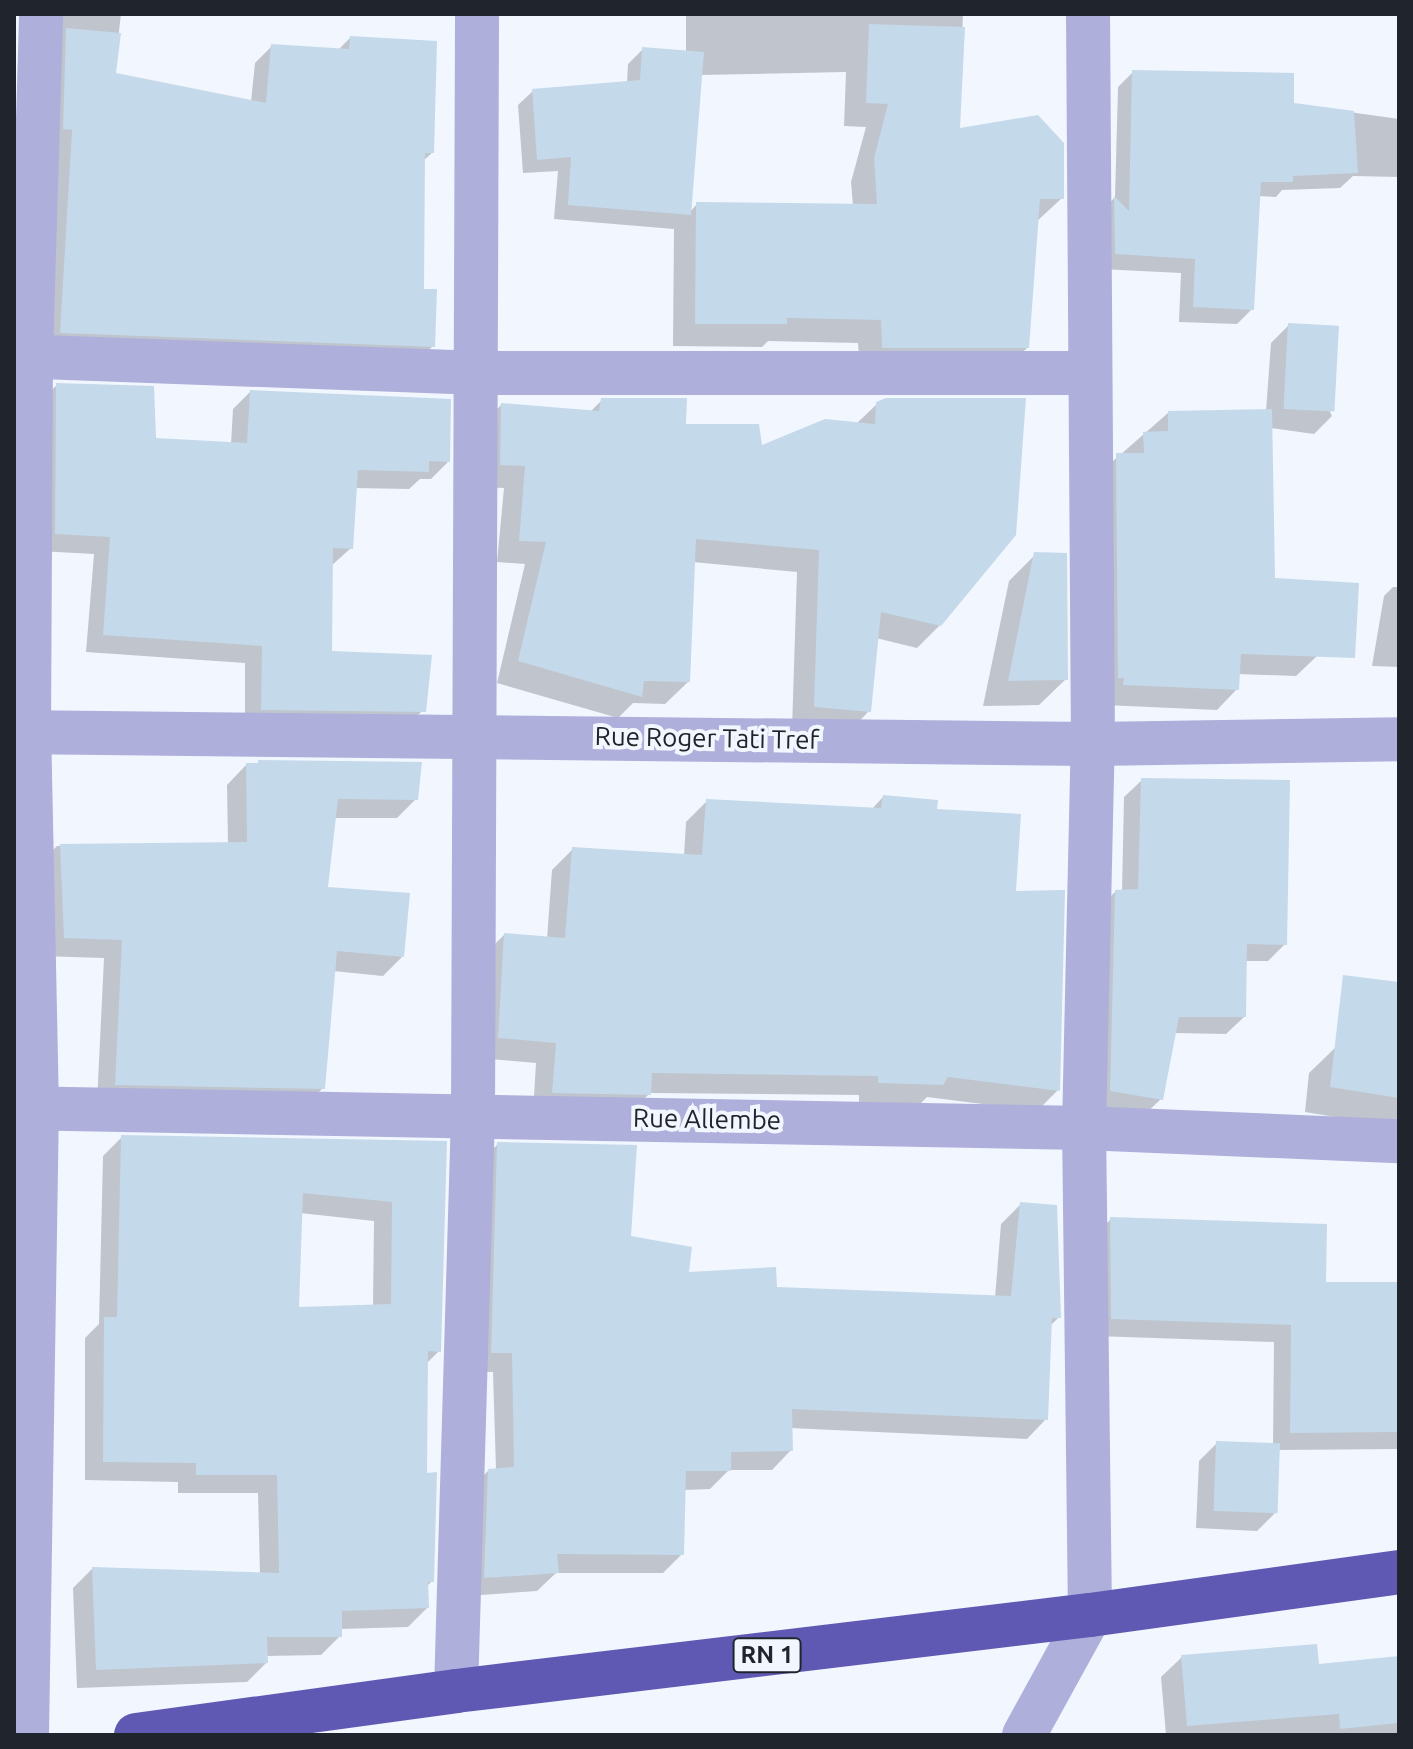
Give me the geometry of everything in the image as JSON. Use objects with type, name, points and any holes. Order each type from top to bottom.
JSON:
[{"type":"highway","name":"RN 1","points":[[136,1735],[456,1691],[1090,1615],[1399,1572]]},
{"type":"street","points":[[27,1735],[23,356],[41,14]]},
{"type":"street","points":[[456,1691],[473,1114],[477,14]]},
{"type":"street","points":[[1024,1735],[1090,1615],[1084,1128],[1093,744],[1088,373],[1088,14]]},
{"type":"street","points":[[23,356],[474,373],[1088,373]]},
{"type":"street","name":"Rue Roger Tati Tref","points":[[22,732],[1093,744],[1399,739]]},
{"type":"street","name":"Rue Allembe","points":[[26,1108],[473,1114],[1084,1128],[1399,1141]]},
{"type":"building","points":[[869,24],[965,27],[960,128],[1038,115],[1064,143],[1064,199],[1040,199],[1029,348],[882,348],[881,320],[787,318],[787,324],[695,324],[696,202],[877,204],[874,158],[888,104],[866,103]]},
{"type":"building","points":[[66,28],[121,33],[116,73],[266,103],[271,44],[349,49],[350,36],[437,41],[434,153],[425,153],[424,289],[437,289],[435,347],[60,333],[72,130],[63,129]]},
{"type":"building","points":[[642,47],[704,52],[691,215],[568,205],[571,157],[537,160],[532,89],[640,80]]},
{"type":"building","points":[[1132,70],[1294,73],[1294,103],[1354,111],[1358,173],[1293,176],[1293,182],[1261,182],[1254,310],[1193,307],[1195,259],[1115,254],[1114,196],[1129,211]]},
{"type":"building","points":[[1288,323],[1339,326],[1334,412],[1283,409]]},
{"type":"building","points":[[56,383],[154,386],[156,438],[247,443],[250,390],[451,399],[450,462],[429,461],[429,472],[358,470],[353,549],[333,548],[332,651],[432,655],[426,712],[261,710],[262,646],[103,635],[110,537],[55,534]]},
{"type":"building","points":[[601,398],[687,398],[686,424],[759,424],[762,445],[825,419],[875,424],[876,402],[886,398],[1026,398],[1016,535],[941,626],[881,612],[871,712],[814,707],[819,550],[696,539],[690,682],[644,681],[642,697],[518,661],[546,542],[519,541],[525,466],[500,465],[501,403],[599,411]]},
{"type":"building","points":[[1272,409],[1275,578],[1359,583],[1355,658],[1241,654],[1239,690],[1123,685],[1124,678],[1118,678],[1116,453],[1144,453],[1143,432],[1168,431],[1168,411]]},
{"type":"building","points":[[1034,552],[1067,553],[1068,680],[1008,681]]},
{"type":"building","points":[[258,760],[422,762],[418,800],[338,799],[328,887],[410,893],[404,957],[337,951],[325,1089],[115,1085],[122,940],[64,938],[60,844],[247,842],[246,763],[258,763]]},
{"type":"building","points":[[1141,778],[1290,780],[1287,945],[1247,944],[1246,1017],[1179,1017],[1163,1100],[1110,1091],[1115,890],[1138,889]]},
{"type":"building","points":[[883,795],[938,800],[937,809],[1021,814],[1016,891],[1065,890],[1060,1091],[948,1077],[943,1085],[878,1083],[878,1076],[652,1073],[651,1095],[552,1093],[556,1043],[498,1038],[504,933],[565,938],[572,847],[702,855],[706,799],[881,808]]},
{"type":"building","points":[[1343,975],[1399,982],[1399,1098],[1330,1087]]},
{"type":"building","points":[[121,1135],[447,1141],[441,1352],[428,1351],[427,1473],[437,1472],[434,1582],[428,1582],[429,1608],[342,1611],[342,1637],[267,1637],[268,1663],[96,1670],[92,1567],[279,1573],[277,1475],[196,1475],[196,1463],[103,1462],[104,1317],[117,1317]],"holes":[[[303,1193],[392,1202],[391,1304],[299,1307]]]},
{"type":"building","points":[[497,1142],[637,1145],[631,1236],[692,1247],[689,1272],[776,1267],[777,1287],[1011,1296],[1020,1202],[1057,1205],[1061,1318],[1052,1318],[1048,1420],[792,1409],[793,1451],[731,1452],[731,1471],[686,1471],[684,1555],[557,1554],[559,1573],[484,1578],[488,1469],[514,1467],[512,1353],[491,1353]]},
{"type":"building","points":[[1110,1217],[1327,1224],[1326,1282],[1399,1282],[1399,1432],[1290,1433],[1291,1325],[1111,1319]]},
{"type":"building","points":[[1216,1441],[1280,1443],[1278,1513],[1214,1511]]},
{"type":"building","points":[[1317,1644],[1319,1664],[1399,1656],[1399,1723],[1340,1729],[1339,1714],[1187,1726],[1181,1655]]}]
